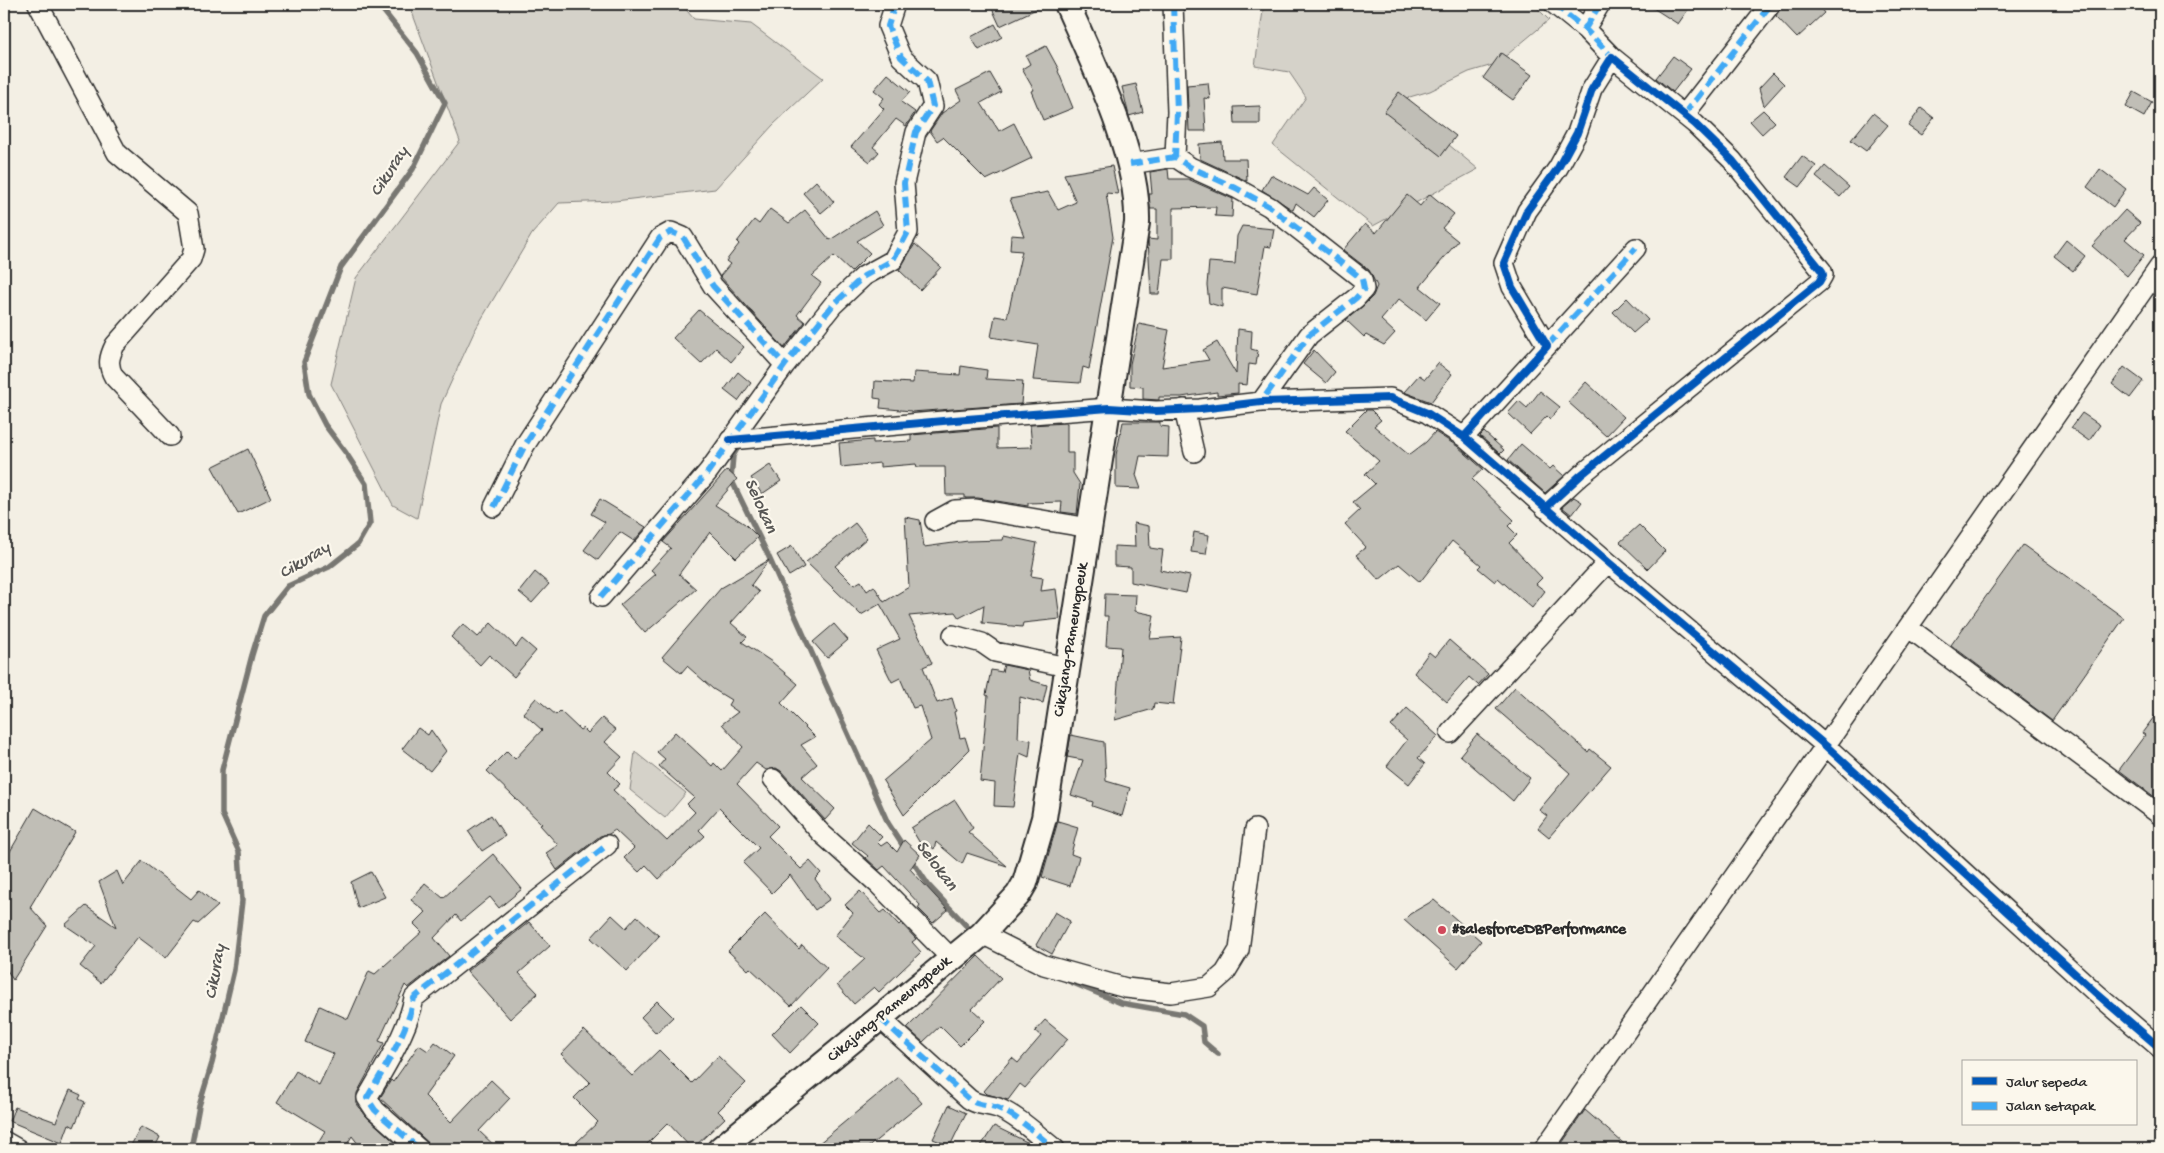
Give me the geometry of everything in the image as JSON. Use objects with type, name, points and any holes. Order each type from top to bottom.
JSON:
[{"type":"main road","name":"Cikajang-Pameungpeuk","points":[[720,1149],[978,938],[1018,896],[1030,872],[1044,818],[1110,408],[1137,223],[1130,164],[1112,109],[1067,4]]},
{"type":"street","points":[[38,4],[118,153],[188,213],[194,249],[191,259],[115,345],[110,355],[109,367],[114,377],[170,436]]},
{"type":"street","points":[[601,597],[708,472],[740,440],[785,365],[833,305],[864,276],[892,260],[908,232],[904,183],[916,132],[933,106],[927,81],[901,56],[888,26],[894,4]]},
{"type":"street","points":[[1173,4],[1177,112],[1175,157]]},
{"type":"street","points":[[1545,508],[1581,475],[1822,279],[1822,271],[1732,160],[1695,124],[1612,57],[1585,29],[1554,4]]},
{"type":"street","points":[[1585,29],[1600,4]]},
{"type":"street","points":[[1684,115],[1771,4]]},
{"type":"street","points":[[1547,346],[1512,287],[1504,263],[1527,211],[1558,168],[1577,132],[1592,89],[1612,57]]},
{"type":"street","points":[[1130,164],[1175,157],[1190,167],[1228,184],[1270,207],[1362,279],[1364,289],[1356,298],[1309,335],[1261,402]]},
{"type":"street","points":[[494,507],[525,445],[660,238],[666,233],[675,232],[683,237],[713,286],[785,365]]},
{"type":"street","points":[[1464,437],[1636,248]]},
{"type":"street","points":[[1544,1149],[2160,266]]},
{"type":"street","points":[[740,440],[1110,408],[1156,411],[1261,402],[1390,398],[1427,413],[1464,437],[1608,562],[1826,746],[2096,993],[2160,1048]]},
{"type":"street","points":[[1184,409],[1194,452]]},
{"type":"street","points":[[935,521],[955,510],[976,510],[1090,528]]},
{"type":"street","points":[[1450,733],[1608,562]]},
{"type":"street","points":[[1909,628],[2160,815]]},
{"type":"street","points":[[954,635],[982,643],[995,652],[1067,668]]},
{"type":"street","points":[[773,779],[821,833],[879,885],[952,959]]},
{"type":"street","points":[[978,938],[1044,965],[1126,988],[1177,993],[1210,988],[1225,973],[1239,950],[1255,829]]},
{"type":"street","points":[[419,1149],[381,1116],[366,1098],[384,1068],[412,1011],[414,998],[607,845]]},
{"type":"street","points":[[880,1018],[969,1099],[976,1104],[998,1108],[1017,1120],[1054,1149]]},
{"type":"street","points":[[4,1141],[18,1149]]},
{"type":"shaded area","points":[[409,4],[681,4],[694,19],[751,24],[823,78],[773,125],[715,189],[615,201],[559,203],[532,234],[475,330],[441,404],[417,518],[393,505],[331,384],[356,278],[460,141]]},
{"type":"shaded area","points":[[1264,4],[1533,4],[1549,20],[1496,64],[1469,72],[1430,91],[1396,101],[1478,169],[1373,226],[1273,145],[1306,97],[1289,72],[1255,66]]},
{"type":"shaded area","points":[[635,752],[686,793],[665,818],[630,790]]},
{"type":"building","points":[[990,4],[1047,4],[1000,26]]},
{"type":"building","points":[[1647,4],[1692,4],[1678,24]]},
{"type":"building","points":[[1782,4],[1817,4],[1824,13],[1797,38],[1776,16]]},
{"type":"building","points":[[995,24],[1002,37],[979,50],[971,37]]},
{"type":"building","points":[[1046,46],[1059,70],[1073,108],[1043,120],[1031,91],[1034,90],[1022,69],[1030,64],[1026,56]]},
{"type":"building","points":[[1501,53],[1532,75],[1513,100],[1483,78]]},
{"type":"building","points":[[1673,56],[1691,69],[1673,92],[1656,78]]},
{"type":"building","points":[[990,73],[1001,92],[981,103],[999,131],[1014,123],[1032,158],[986,180],[943,137],[937,141],[930,131],[942,113],[961,100],[956,90]]},
{"type":"building","points":[[1773,73],[1784,84],[1764,106],[1759,88]]},
{"type":"building","points":[[888,74],[910,92],[901,102],[915,112],[906,126],[896,119],[873,147],[879,152],[870,162],[851,147],[884,109],[879,104],[884,98],[874,90]]},
{"type":"building","points":[[1208,83],[1210,99],[1204,98],[1206,131],[1189,131],[1187,85]]},
{"type":"building","points":[[1136,84],[1143,112],[1129,116],[1122,87]]},
{"type":"building","points":[[1399,92],[1456,136],[1441,156],[1384,112]]},
{"type":"building","points":[[2134,92],[2152,102],[2144,117],[2126,107]]},
{"type":"building","points":[[1260,106],[1260,124],[1235,124],[1234,107]]},
{"type":"building","points":[[1921,108],[1934,118],[1921,135],[1908,126]]},
{"type":"building","points":[[1763,110],[1775,122],[1762,134],[1750,121]]},
{"type":"building","points":[[1873,113],[1888,125],[1866,151],[1851,140]]},
{"type":"building","points":[[1222,142],[1223,159],[1246,159],[1247,181],[1200,159],[1199,144]]},
{"type":"building","points":[[1802,156],[1816,166],[1800,187],[1786,177]]},
{"type":"building","points":[[1112,166],[1118,194],[1106,193],[1113,237],[1089,369],[1083,367],[1080,383],[1033,380],[1038,345],[991,337],[995,316],[1007,318],[1022,251],[1010,250],[1011,235],[1024,236],[1010,199],[1048,192],[1058,210],[1076,202],[1064,174]]},
{"type":"building","points":[[1825,166],[1849,187],[1840,197],[1816,177]]},
{"type":"building","points":[[1168,169],[1169,179],[1188,179],[1233,199],[1232,217],[1215,216],[1216,207],[1173,208],[1173,259],[1163,259],[1159,294],[1151,294],[1148,239],[1157,240],[1157,209],[1150,209],[1149,194],[1152,194],[1150,172]]},
{"type":"building","points":[[2100,169],[2126,189],[2113,207],[2087,187]]},
{"type":"building","points":[[1271,175],[1308,195],[1314,188],[1328,200],[1314,217],[1296,203],[1293,210],[1262,190]]},
{"type":"building","points":[[816,181],[834,202],[821,213],[803,193]]},
{"type":"building","points":[[1430,194],[1454,214],[1442,228],[1458,241],[1420,287],[1440,303],[1426,320],[1399,299],[1381,320],[1395,333],[1384,345],[1366,335],[1364,337],[1346,320],[1373,296],[1377,286],[1369,270],[1343,250],[1365,224],[1376,233],[1407,195],[1420,206]]},
{"type":"building","points":[[770,209],[789,223],[805,210],[830,240],[875,211],[883,225],[857,241],[870,253],[851,272],[834,256],[812,276],[821,283],[797,315],[805,322],[784,348],[720,276],[730,264],[726,261],[739,244],[737,242],[754,220],[759,224]]},
{"type":"building","points":[[2125,210],[2140,223],[2125,239],[2144,255],[2127,276],[2092,246]]},
{"type":"building","points":[[1242,226],[1274,229],[1271,247],[1265,246],[1257,294],[1222,288],[1222,307],[1209,303],[1207,285],[1209,262],[1235,264],[1237,236]]},
{"type":"building","points":[[2066,240],[2085,256],[2073,271],[2054,256]]},
{"type":"building","points":[[915,244],[941,267],[920,290],[899,270]]},
{"type":"building","points":[[1627,298],[1648,320],[1633,333],[1613,312]]},
{"type":"building","points":[[699,310],[744,347],[731,362],[716,348],[701,364],[673,338]]},
{"type":"building","points":[[1139,324],[1169,330],[1162,367],[1209,360],[1203,350],[1217,342],[1236,374],[1238,329],[1252,331],[1251,349],[1258,351],[1256,365],[1249,364],[1247,385],[1238,384],[1238,393],[1217,395],[1217,392],[1181,397],[1159,397],[1159,400],[1143,399],[1143,387],[1130,386],[1130,364]]},
{"type":"building","points":[[1314,350],[1335,372],[1326,383],[1303,364]]},
{"type":"building","points":[[1438,363],[1452,374],[1431,402],[1404,392],[1419,375],[1425,379]]},
{"type":"building","points":[[961,366],[987,370],[986,379],[1023,381],[1021,404],[911,412],[880,408],[881,399],[874,398],[875,381],[913,383],[914,372],[960,375]]},
{"type":"building","points":[[2124,367],[2143,381],[2130,398],[2112,384]]},
{"type":"building","points":[[738,372],[751,383],[738,401],[724,390]]},
{"type":"building","points":[[1586,382],[1624,417],[1606,436],[1568,402]]},
{"type":"building","points":[[1540,391],[1560,407],[1550,419],[1547,416],[1530,434],[1508,413],[1519,401],[1527,408]]},
{"type":"building","points":[[1366,410],[1371,410],[1381,420],[1374,426],[1409,455],[1426,442],[1435,432],[1457,446],[1483,469],[1472,479],[1514,520],[1508,526],[1517,535],[1509,543],[1542,578],[1536,584],[1545,591],[1532,608],[1498,578],[1495,582],[1478,568],[1481,565],[1452,541],[1420,582],[1399,564],[1379,580],[1356,555],[1366,547],[1345,524],[1360,510],[1353,502],[1375,484],[1365,474],[1379,461],[1345,431]]},
{"type":"building","points":[[2082,413],[2100,425],[2089,441],[2071,428]]},
{"type":"building","points":[[1123,422],[1160,422],[1160,426],[1169,427],[1168,457],[1140,456],[1136,475],[1141,489],[1116,488],[1116,455]]},
{"type":"building","points":[[1067,423],[1067,453],[1073,453],[1073,473],[1080,484],[1077,514],[1061,512],[1062,502],[1028,503],[1028,506],[978,498],[965,498],[965,495],[946,495],[945,467],[917,467],[916,464],[880,467],[880,463],[841,467],[839,443],[873,440],[873,443],[911,441],[911,435],[997,428],[997,448],[1032,447],[1030,425]]},
{"type":"building","points":[[1484,432],[1504,450],[1500,454],[1480,436]]},
{"type":"building","points":[[1521,444],[1550,469],[1553,466],[1564,476],[1545,493],[1508,460]]},
{"type":"building","points":[[248,449],[271,498],[238,514],[212,467]]},
{"type":"building","points":[[770,465],[781,481],[762,494],[751,478]]},
{"type":"building","points":[[727,470],[737,479],[715,505],[745,524],[758,537],[736,558],[710,532],[679,574],[696,589],[645,633],[620,605],[656,574],[651,570],[671,548],[663,542]]},
{"type":"building","points":[[1574,497],[1582,502],[1572,515],[1562,507]]},
{"type":"building","points":[[600,499],[646,527],[634,541],[620,532],[598,560],[584,550],[605,522],[591,514]]},
{"type":"building","points":[[905,517],[920,520],[924,547],[968,541],[1003,540],[1004,536],[1037,543],[1031,576],[1043,578],[1041,591],[1056,589],[1060,619],[1023,623],[1022,627],[982,623],[984,605],[959,618],[955,612],[909,616],[932,663],[923,667],[937,703],[952,698],[960,738],[965,737],[969,750],[943,776],[940,776],[941,778],[904,815],[883,781],[931,740],[920,706],[913,708],[900,678],[892,682],[876,650],[900,639],[880,604],[861,615],[806,562],[855,523],[867,538],[835,566],[854,585],[861,581],[867,591],[874,586],[884,602],[909,587]]},
{"type":"building","points":[[1134,523],[1149,526],[1150,548],[1163,550],[1160,570],[1190,576],[1186,593],[1131,582],[1131,567],[1114,566],[1114,546],[1135,547]]},
{"type":"building","points":[[1639,525],[1665,551],[1648,569],[1620,542]]},
{"type":"building","points":[[1194,532],[1209,535],[1206,554],[1191,552]]},
{"type":"building","points":[[2023,545],[2124,618],[2052,721],[1951,645]]},
{"type":"building","points":[[792,546],[804,567],[789,576],[777,555]]},
{"type":"building","points":[[769,560],[751,585],[759,592],[731,623],[747,637],[742,642],[772,662],[798,684],[781,703],[815,737],[801,745],[817,764],[802,777],[835,809],[825,820],[781,771],[776,768],[766,770],[756,763],[737,784],[778,826],[768,836],[801,869],[810,861],[821,873],[815,879],[830,899],[815,910],[790,875],[772,893],[743,863],[759,848],[719,808],[699,830],[705,836],[659,879],[646,865],[639,872],[624,858],[634,848],[615,830],[600,836],[557,870],[546,853],[558,845],[540,825],[542,824],[487,771],[507,751],[515,759],[542,730],[523,713],[536,698],[556,715],[560,711],[580,730],[583,728],[588,733],[602,718],[616,730],[605,742],[622,757],[608,772],[620,784],[613,790],[667,841],[695,812],[687,804],[694,797],[659,766],[665,759],[657,752],[675,732],[712,766],[714,763],[722,771],[743,747],[722,724],[738,712],[728,705],[731,700],[713,689],[687,666],[681,673],[662,657],[721,588]]},
{"type":"building","points":[[535,572],[549,584],[532,603],[519,592]]},
{"type":"building","points":[[1105,594],[1136,595],[1135,611],[1154,615],[1150,639],[1181,637],[1173,705],[1154,703],[1153,709],[1115,720],[1121,647],[1106,646],[1108,616],[1104,616]]},
{"type":"building","points":[[491,623],[516,647],[522,639],[536,651],[514,677],[489,655],[480,665],[451,637],[463,624],[478,637]]},
{"type":"building","points":[[834,624],[848,640],[827,658],[813,642]]},
{"type":"building","points":[[1449,640],[1488,674],[1478,685],[1469,677],[1447,702],[1414,673],[1429,652],[1435,657]]},
{"type":"building","points":[[1004,665],[1028,670],[1030,680],[1047,685],[1043,703],[1020,697],[1018,738],[1031,740],[1029,757],[1020,753],[1013,807],[994,806],[995,783],[980,781],[988,696],[986,695],[991,670],[1002,672]]},
{"type":"building","points":[[1515,687],[1588,752],[1590,749],[1611,766],[1549,837],[1538,828],[1547,816],[1539,810],[1570,773],[1496,709]]},
{"type":"building","points":[[1407,708],[1438,736],[1418,758],[1425,764],[1409,784],[1387,766],[1407,740],[1391,726]]},
{"type":"building","points":[[2160,709],[2160,801],[2119,770],[2145,735],[2142,733]]},
{"type":"building","points":[[418,728],[428,735],[431,730],[446,751],[430,771],[402,749]]},
{"type":"building","points":[[1477,734],[1530,778],[1513,801],[1460,755]]},
{"type":"building","points":[[1071,735],[1104,742],[1106,781],[1130,788],[1122,816],[1092,806],[1093,802],[1071,795],[1083,760],[1067,757]]},
{"type":"building","points":[[955,800],[973,828],[968,832],[1007,866],[967,853],[962,864],[936,842],[934,849],[928,845],[924,850],[911,828]]},
{"type":"building","points":[[35,808],[75,832],[30,907],[47,926],[13,980],[4,965],[4,862]]},
{"type":"building","points":[[491,815],[505,836],[482,851],[468,831]]},
{"type":"building","points":[[1058,821],[1078,827],[1071,854],[1079,857],[1070,886],[1042,877]]},
{"type":"building","points":[[868,823],[882,837],[877,842],[881,846],[887,842],[897,852],[904,840],[920,855],[910,869],[948,910],[933,923],[918,908],[920,905],[884,866],[879,870],[866,858],[868,856],[852,843]]},
{"type":"building","points":[[493,854],[522,889],[499,908],[490,897],[461,921],[456,915],[434,938],[449,956],[408,988],[405,985],[379,1041],[384,1043],[357,1093],[357,1104],[366,1116],[399,1146],[396,1149],[362,1149],[352,1136],[344,1149],[314,1149],[325,1131],[277,1102],[296,1071],[319,1085],[334,1054],[305,1042],[320,1006],[348,1019],[369,971],[375,974],[422,932],[414,924],[426,912],[411,900],[425,883],[443,898]]},
{"type":"building","points":[[142,861],[191,899],[199,890],[218,906],[198,924],[194,922],[166,958],[138,937],[101,983],[80,966],[96,946],[65,925],[86,906],[116,927],[99,882],[117,871],[123,885]]},
{"type":"building","points":[[371,872],[385,897],[358,908],[351,882]]},
{"type":"building","points":[[860,891],[881,913],[885,910],[899,925],[901,923],[916,939],[912,942],[921,952],[879,992],[874,987],[854,1004],[837,985],[865,959],[835,936],[853,913],[845,905]]},
{"type":"building","name":"#salesforceDBPerformance","points":[[1434,900],[1481,941],[1458,968],[1404,920],[1410,914]]},
{"type":"building","points":[[1055,912],[1070,921],[1052,954],[1036,945]]},
{"type":"building","points":[[765,914],[799,949],[802,945],[827,968],[791,1006],[750,968],[748,970],[728,951]]},
{"type":"building","points":[[612,915],[626,928],[637,916],[659,936],[627,971],[591,938]]},
{"type":"building","points":[[529,922],[550,946],[519,973],[538,993],[510,1019],[467,971]]},
{"type":"building","points":[[978,956],[1001,978],[972,1009],[985,1021],[960,1046],[940,1026],[923,1042],[907,1028]]},
{"type":"building","points":[[657,1001],[673,1017],[656,1033],[641,1017]]},
{"type":"building","points":[[801,1005],[819,1023],[790,1053],[772,1034]]},
{"type":"building","points":[[1045,1020],[1068,1039],[1025,1088],[1020,1084],[1008,1100],[987,1094],[984,1091],[1012,1058],[1018,1063],[1041,1036],[1035,1031]]},
{"type":"building","points":[[584,1030],[632,1076],[659,1050],[692,1083],[718,1056],[746,1083],[718,1111],[725,1118],[692,1149],[668,1123],[642,1149],[583,1149],[577,1142],[598,1122],[574,1098],[590,1082],[561,1054]]},
{"type":"building","points":[[435,1042],[454,1056],[425,1096],[451,1122],[491,1080],[510,1098],[479,1131],[498,1149],[435,1149],[380,1098],[391,1080],[393,1082],[419,1045],[428,1051]]},
{"type":"building","points":[[899,1077],[922,1103],[866,1149],[812,1149]]},
{"type":"building","points":[[70,1090],[81,1095],[79,1099],[85,1102],[74,1127],[69,1124],[62,1143],[9,1121],[15,1107],[56,1122]]},
{"type":"building","points":[[949,1105],[966,1113],[951,1144],[945,1144],[933,1139]]},
{"type":"building","points":[[1585,1110],[1630,1149],[1558,1149]]},
{"type":"building","points":[[994,1126],[1031,1144],[1037,1149],[979,1149]]},
{"type":"building","points":[[141,1127],[160,1137],[154,1149],[129,1149]]},
{"type":"waterway","name":"Cikuray","points":[[191,1149],[199,1106],[212,1063],[234,970],[242,901],[239,852],[222,814],[222,770],[252,655],[264,616],[288,586],[329,567],[358,544],[370,523],[366,484],[325,425],[309,394],[304,362],[341,267],[413,169],[445,103],[417,53],[378,4]]},
{"type":"waterway","name":"Selokan","points":[[741,442],[733,456],[731,479],[768,555],[888,823],[905,849]]},
{"type":"waterway","name":"Selokan","points":[[911,859],[929,886],[974,934]]},
{"type":"waterway","name":"Selokan","points":[[1066,980],[1121,1003],[1184,1014],[1202,1026],[1204,1042],[1218,1054]]},
{"type":"marked path","points":[[601,597],[708,472],[785,365],[833,305],[864,276],[893,260],[908,232],[904,183],[916,132],[933,106],[927,81],[901,57],[888,26],[895,4]]},
{"type":"marked path","points":[[1173,4],[1177,112],[1175,157]]},
{"type":"marked path","points":[[1554,4],[1585,29],[1612,57]]},
{"type":"marked path","points":[[1585,29],[1600,4]]},
{"type":"marked path","points":[[1684,115],[1771,4]]},
{"type":"marked path","points":[[1130,164],[1175,157],[1190,167],[1236,188],[1270,207],[1362,279],[1364,289],[1356,298],[1309,335],[1261,402]]},
{"type":"marked path","points":[[494,507],[525,445],[660,238],[671,232],[683,237],[713,286],[785,365]]},
{"type":"marked path","points":[[1547,346],[1636,248]]},
{"type":"marked path","points":[[419,1149],[375,1110],[367,1098],[401,1036],[414,998],[607,845]]},
{"type":"marked path","points":[[880,1018],[969,1099],[1006,1112],[1021,1121],[1055,1149]]},
{"type":"cycle path","points":[[1464,437],[1547,346],[1512,287],[1504,263],[1527,211],[1558,168],[1577,133],[1592,89],[1612,57],[1695,124],[1732,160],[1822,271],[1823,275],[1819,282],[1581,475],[1545,508]]},
{"type":"cycle path","points":[[730,440],[1109,408],[1156,411],[1200,409],[1261,402],[1390,398],[1427,413],[1464,437],[1608,562],[1826,746],[2096,993],[2160,1048]]},
{"type":"place","name":"#salesforceDBPerformance","points":[[1442,930]]}]
